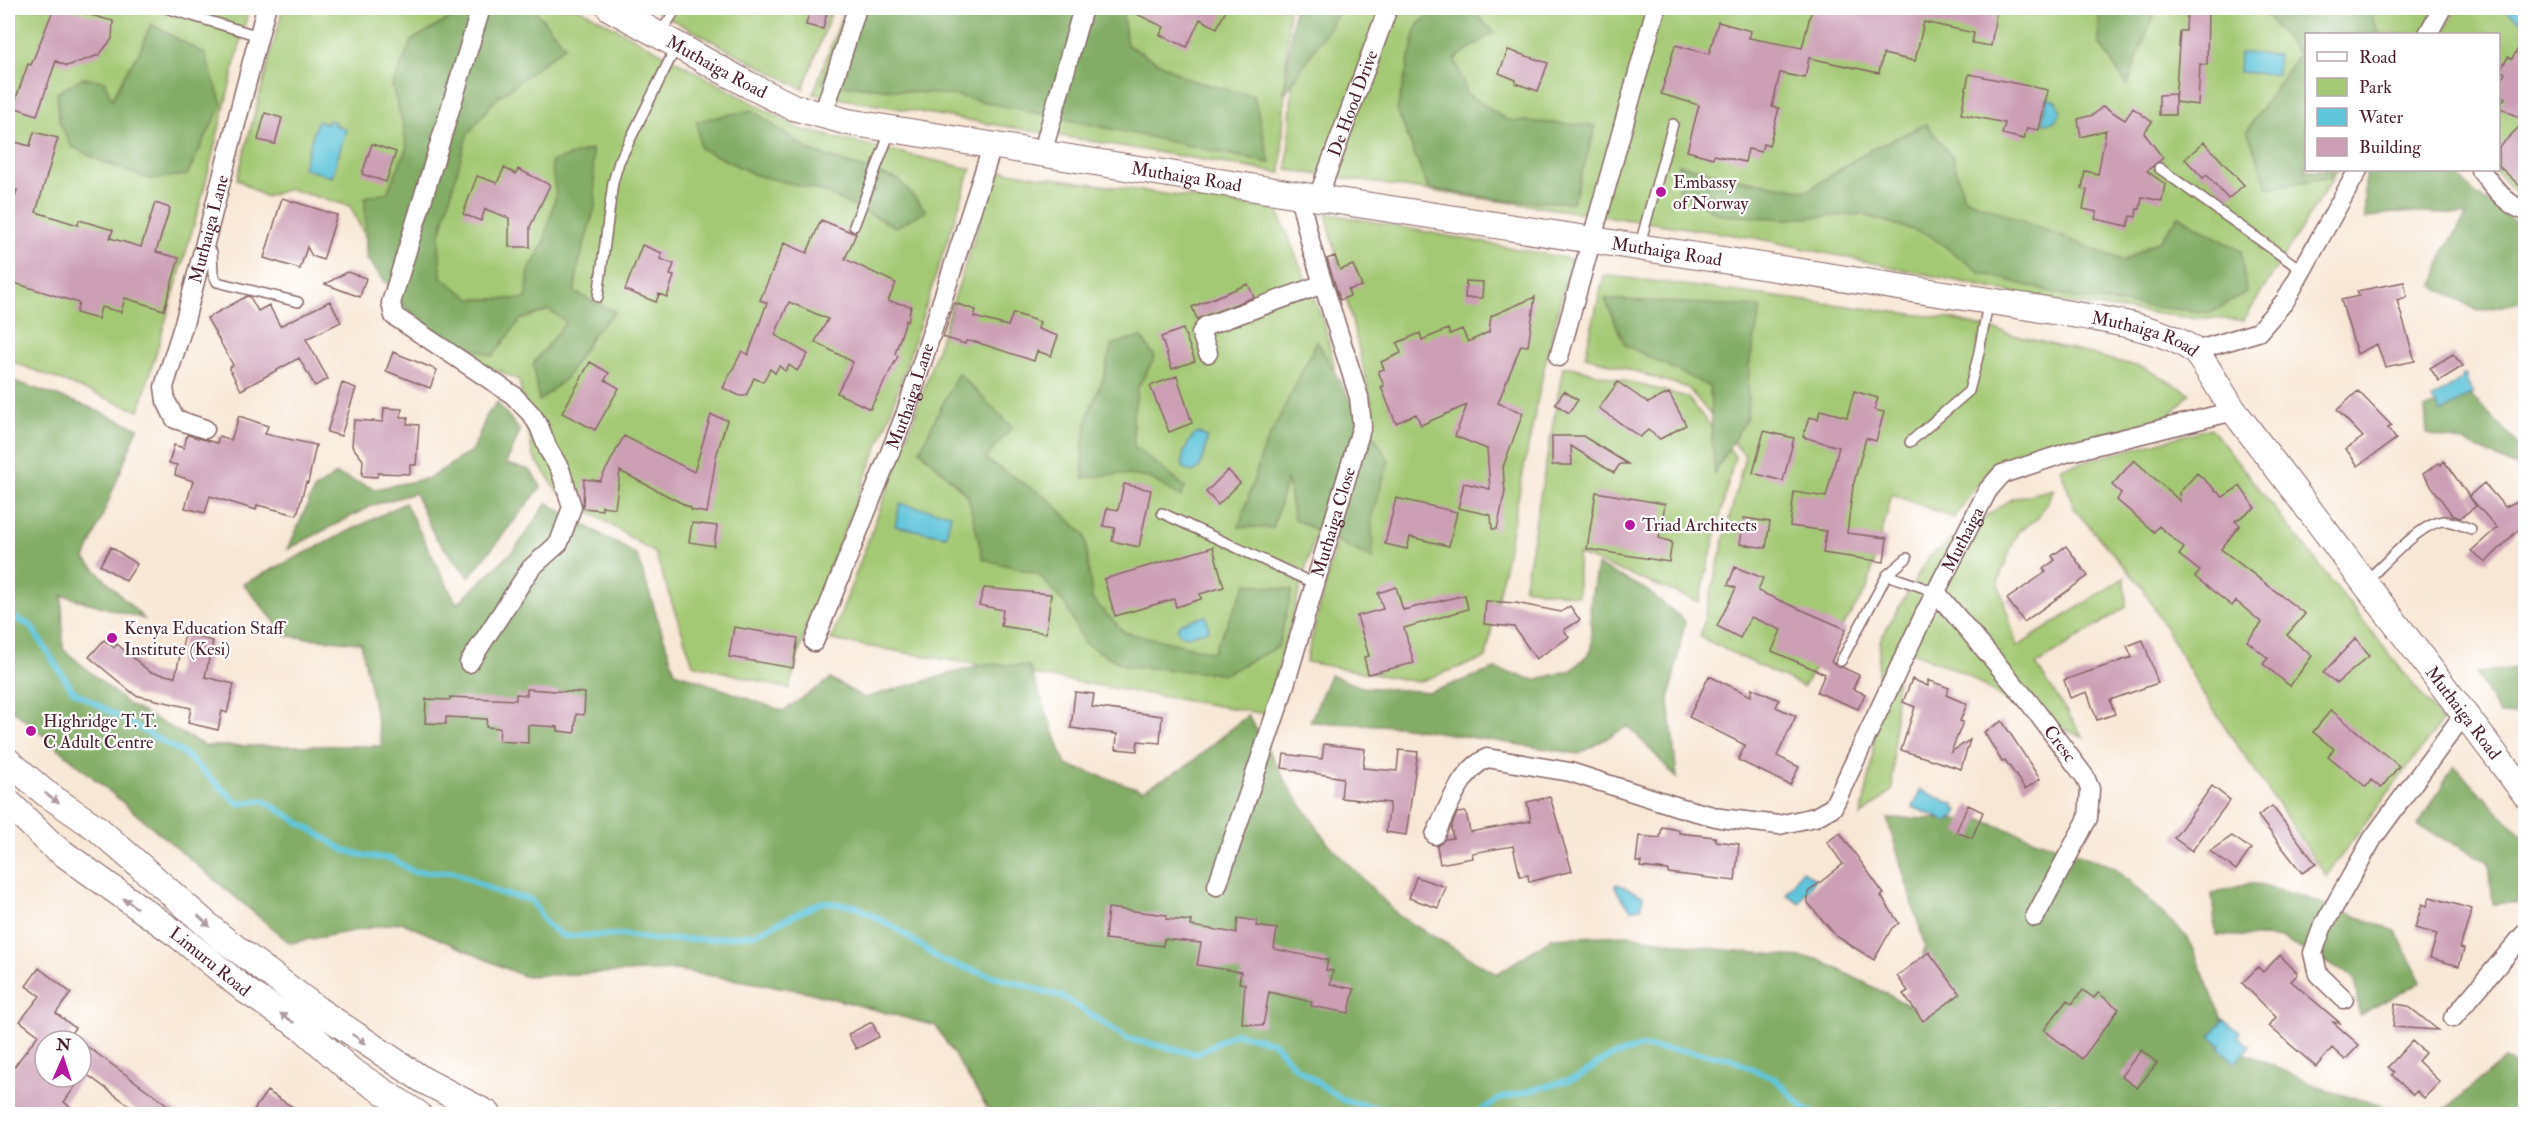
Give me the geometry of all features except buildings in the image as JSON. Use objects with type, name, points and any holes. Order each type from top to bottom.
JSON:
[{"type":"main road","name":"Muthaiga Road","points":[[610,8],[793,107],[891,130],[1989,301],[2142,328],[2172,339],[2194,351],[2234,411],[2526,795]]},
{"type":"main road","points":[[8,761],[44,792],[98,830],[221,937],[318,1010],[423,1080],[488,1114]]},
{"type":"main road","name":"Limuru Road","points":[[8,802],[53,846],[179,936],[245,990],[304,1029],[350,1070],[418,1114]]},
{"type":"street","name":"Muthaiga Lane","points":[[205,429],[175,419],[166,401],[164,387],[204,246],[266,8]]},
{"type":"street","points":[[469,663],[531,567],[559,543],[572,507],[560,469],[532,415],[513,395],[394,316],[391,303],[481,8]]},
{"type":"street","points":[[824,115],[857,8]]},
{"type":"street","points":[[1042,154],[1083,8]]},
{"type":"street","name":"De Hood Drive","points":[[1309,196],[1388,8]]},
{"type":"street","points":[[1559,357],[1594,239],[1656,8]]},
{"type":"street","points":[[2429,33],[2442,8]]},
{"type":"street","name":"Muthaiga Lane","points":[[814,642],[905,415],[992,147]]},
{"type":"street","points":[[2194,351],[2258,332],[2285,302],[2357,171]]},
{"type":"street","points":[[2481,171],[2503,197],[2518,209],[2526,211]]},
{"type":"street","name":"Muthaiga Close","points":[[1217,886],[1281,698],[1362,419],[1359,397],[1323,284],[1309,196]]},
{"type":"street","points":[[1208,353],[1201,333],[1206,326],[1323,284]]},
{"type":"street","name":"Muthaiga","points":[[1435,835],[1466,775],[1474,764],[1487,758],[1570,772],[1720,818],[1779,825],[1815,817],[1833,807],[1936,592],[1988,490],[2002,474],[2069,452],[2234,411]]},
{"type":"street","name":"Cresc","points":[[1936,592],[2029,702],[2085,777],[2090,789],[2088,818],[2035,917]]},
{"type":"street","points":[[2343,999],[2318,974],[2313,953],[2322,928],[2373,838],[2464,714]]},
{"type":"street","points":[[2453,1018],[2526,932]]},
{"type":"lane","points":[[166,8],[259,36]]},
{"type":"lane","points":[[598,297],[613,182],[668,40],[677,8]]},
{"type":"lane","points":[[1639,247],[1673,124]]},
{"type":"lane","points":[[854,226],[891,130]]},
{"type":"lane","points":[[2159,168],[2303,272]]},
{"type":"lane","points":[[204,246],[212,252],[213,274],[218,282],[298,302]]},
{"type":"lane","points":[[1910,441],[1969,391],[1989,301]]},
{"type":"lane","points":[[1162,513],[1315,584]]},
{"type":"lane","points":[[2364,582],[2416,535],[2440,522],[2447,521],[2471,529]]},
{"type":"lane","points":[[1841,661],[1887,575],[1907,558]]},
{"type":"lane","points":[[1887,575],[1936,592]]},
{"type":"green space","points":[[8,8],[249,8],[202,197],[139,411],[8,360]]},
{"type":"green space","points":[[283,8],[466,8],[389,243],[365,236],[350,206],[289,189],[265,197],[237,179]]},
{"type":"green space","points":[[468,8],[533,8],[565,46],[495,100],[467,135],[439,238],[441,277],[471,299],[526,299],[529,271],[544,242],[556,195],[551,162],[592,149],[596,203],[579,263],[574,292],[615,312],[594,333],[566,378],[539,401],[533,364],[566,322],[549,310],[520,320],[493,356],[439,335],[405,306],[366,258],[365,197],[387,193],[407,147],[392,86],[412,40]]},
{"type":"green space","points":[[493,8],[579,8],[803,130],[971,169],[886,426],[807,624],[789,689],[693,664],[655,553],[557,491],[533,456],[519,380],[383,321]]},
{"type":"green space","points":[[650,8],[833,8],[803,89]]},
{"type":"green space","points":[[845,8],[1289,8],[1281,173],[813,94]]},
{"type":"green space","points":[[858,8],[1122,8],[1127,45],[1190,80],[1254,96],[1270,163],[957,96],[822,83],[853,11]]},
{"type":"green space","points":[[1294,8],[1342,8],[1284,95]]},
{"type":"green space","points":[[1297,8],[2438,8],[2423,33],[2305,33],[2305,171],[2337,171],[2244,320],[2186,317],[2061,303],[1755,238],[1287,170]]},
{"type":"green space","points":[[1435,8],[1469,8],[1494,32],[1455,59],[1467,94],[1507,120],[1596,126],[1573,202],[1505,201],[1428,188],[1397,110],[1417,26]]},
{"type":"green space","points":[[2099,8],[2156,8],[2127,85],[2099,43]]},
{"type":"green space","points":[[2260,8],[2367,8],[2380,33],[2305,33],[2305,171],[2334,171],[2331,177],[2268,188],[2247,130],[2299,54]]},
{"type":"green space","points":[[2457,8],[2525,8],[2525,205],[2496,171],[2500,171],[2500,33],[2444,33]]},
{"type":"green space","points":[[151,24],[205,54],[222,104],[187,175],[149,179],[103,162],[72,147],[59,121],[57,93],[82,78],[104,81],[112,100],[127,70],[138,55]]},
{"type":"green space","points":[[752,110],[810,151],[899,180],[926,211],[896,227],[822,191],[756,175],[700,148],[697,121]]},
{"type":"green space","points":[[1926,124],[1953,158],[1964,198],[2124,261],[2161,239],[2179,216],[2241,251],[2246,292],[2211,313],[2078,299],[1981,273],[1929,235],[1861,214],[1787,219],[1720,215],[1679,192],[1678,164],[1738,179],[1807,191],[1870,150]]},
{"type":"green space","points":[[1002,171],[1277,210],[1324,323],[1347,420],[1265,714],[831,640],[914,418],[991,188]]},
{"type":"green space","points":[[2365,171],[2455,171],[2471,190],[2525,230],[2525,301],[2478,311],[2434,286],[2444,251],[2467,215],[2394,212],[2365,219]]},
{"type":"green space","points":[[1326,213],[1571,259],[1544,368],[1486,658],[1418,682],[1306,662],[1371,400]]},
{"type":"green space","points":[[1604,275],[1951,319],[2144,368],[2190,393],[2170,415],[1990,467],[1954,518],[1892,494],[1867,589],[1803,687],[1700,637],[1745,456],[1688,388],[1585,356]]},
{"type":"green space","points":[[1605,299],[1761,307],[1749,365],[1747,417],[1714,474],[1710,387],[1625,345]]},
{"type":"green space","points":[[1141,337],[1155,357],[1138,387],[1133,416],[1134,446],[1185,487],[1181,497],[1150,478],[1119,474],[1083,478],[1083,443],[1089,412],[1103,379],[1112,344]]},
{"type":"green space","points":[[1317,341],[1348,396],[1389,460],[1372,516],[1373,559],[1294,519],[1287,479],[1273,528],[1239,527],[1263,450]]},
{"type":"green space","points":[[1563,367],[1571,367],[1687,397],[1735,456],[1699,602],[1578,554],[1578,596],[1524,588]]},
{"type":"green space","points":[[958,373],[1012,427],[985,459],[1047,498],[1085,535],[1092,599],[1124,632],[1213,652],[1247,583],[1292,590],[1278,647],[1225,674],[1125,666],[1084,643],[1065,604],[1038,574],[983,559],[968,496],[920,450]]},
{"type":"green space","points":[[8,379],[86,406],[138,428],[85,559],[144,619],[62,595],[63,649],[129,705],[205,746],[382,746],[361,643],[287,636],[243,584],[405,503],[457,604],[515,549],[547,503],[637,555],[675,672],[783,711],[831,679],[864,698],[985,664],[1029,666],[1066,765],[1143,790],[1187,766],[1248,715],[1289,787],[1327,842],[1399,916],[1497,974],[1552,938],[1627,935],[1708,948],[1818,959],[1914,1008],[1925,946],[1887,818],[1981,820],[2114,867],[2188,938],[2234,1048],[2326,1090],[2413,1114],[991,1114],[936,1026],[804,991],[676,970],[523,976],[401,922],[290,943],[8,706]]},
{"type":"green space","points":[[2471,395],[2522,448],[2525,471],[2464,442],[2427,434],[2425,408]]},
{"type":"green space","points":[[497,402],[520,431],[506,464],[530,470],[541,487],[469,577],[435,537],[415,493],[373,505],[288,549],[314,490],[336,474],[375,489],[430,478],[473,450],[487,415]]},
{"type":"green space","points":[[2211,428],[2442,721],[2326,876],[2203,694],[2142,587],[2075,510],[2060,468]]},
{"type":"green space","points":[[2054,489],[2038,518],[2018,531],[1998,581],[2017,647],[2125,577],[2126,607],[2036,665],[2084,738],[2012,705],[1964,673],[1898,646],[1892,791],[1861,816],[1872,765],[1880,640],[1929,556],[2011,499]]},
{"type":"green space","points":[[1597,565],[1645,589],[1685,621],[1669,700],[1677,778],[1628,726],[1579,754],[1399,726],[1310,722],[1330,675],[1362,687],[1430,692],[1495,669],[1535,680],[1572,670],[1592,650],[1590,605]]},
{"type":"green space","points":[[2525,667],[2525,715],[2499,714],[2476,673]]},
{"type":"green space","points":[[2454,766],[2525,839],[2525,902],[2493,904],[2489,862],[2418,826]]},
{"type":"green space","points":[[2251,883],[2304,897],[2396,931],[2421,982],[2359,1015],[2355,978],[2281,938],[2216,935],[2212,894]]},
{"type":"green space","points":[[2505,1059],[2525,1072],[2525,1114],[2440,1114]]},
{"type":"water","points":[[2508,8],[2525,8],[2525,23],[2506,12]]},
{"type":"water","points":[[2240,53],[2278,55],[2277,74],[2239,72]]},
{"type":"water","points":[[2047,98],[2057,101],[2061,112],[2054,122],[2043,123]]},
{"type":"water","points":[[329,120],[335,122],[334,125],[346,129],[332,177],[303,168],[317,121],[327,124]]},
{"type":"water","points":[[2463,374],[2467,375],[2467,383],[2473,393],[2441,413],[2432,399],[2462,379]]},
{"type":"water","points":[[1198,433],[1207,437],[1205,452],[1199,468],[1192,472],[1183,468],[1182,464],[1189,443]]},
{"type":"water","points":[[900,504],[951,514],[946,536],[895,526]]},
{"type":"water","points":[[1206,616],[1209,630],[1186,636],[1179,633],[1177,628],[1181,623]]},
{"type":"water","points":[[1920,790],[1955,805],[1954,808],[1958,810],[1954,818],[1951,817],[1948,822],[1913,807]]},
{"type":"water","points":[[1802,870],[1815,879],[1799,903],[1786,894]]},
{"type":"water","points":[[1617,884],[1643,896],[1642,907],[1632,910],[1618,893],[1615,886]]},
{"type":"water","points":[[2224,1019],[2240,1033],[2238,1036],[2250,1046],[2236,1063],[2219,1048],[2221,1045],[2210,1036]]},
{"type":"waterway","points":[[8,615],[30,625],[73,691],[183,753],[239,804],[263,800],[344,850],[365,856],[392,859],[414,872],[454,872],[499,893],[531,900],[546,924],[563,936],[625,935],[656,940],[709,939],[755,934],[822,902],[855,906],[896,928],[942,961],[1063,997],[1128,1039],[1197,1054],[1235,1033],[1273,1042],[1294,1066],[1343,1100],[1392,1112],[1416,1114]]},
{"type":"waterway","points":[[1476,1114],[1499,1099],[1577,1078],[1607,1058],[1640,1047],[1729,1058],[1775,1079],[1807,1111],[1816,1114]]},
{"type":"place","name":"Embassy of Norway","points":[[1661,192]]},
{"type":"place","name":"Triad Architects","points":[[1630,525]]},
{"type":"place","name":"Kenya Education Staff Institute (Kesi)","points":[[112,638]]},
{"type":"place","name":"Highridge T. T. C Adult Centre","points":[[31,731]]}]
